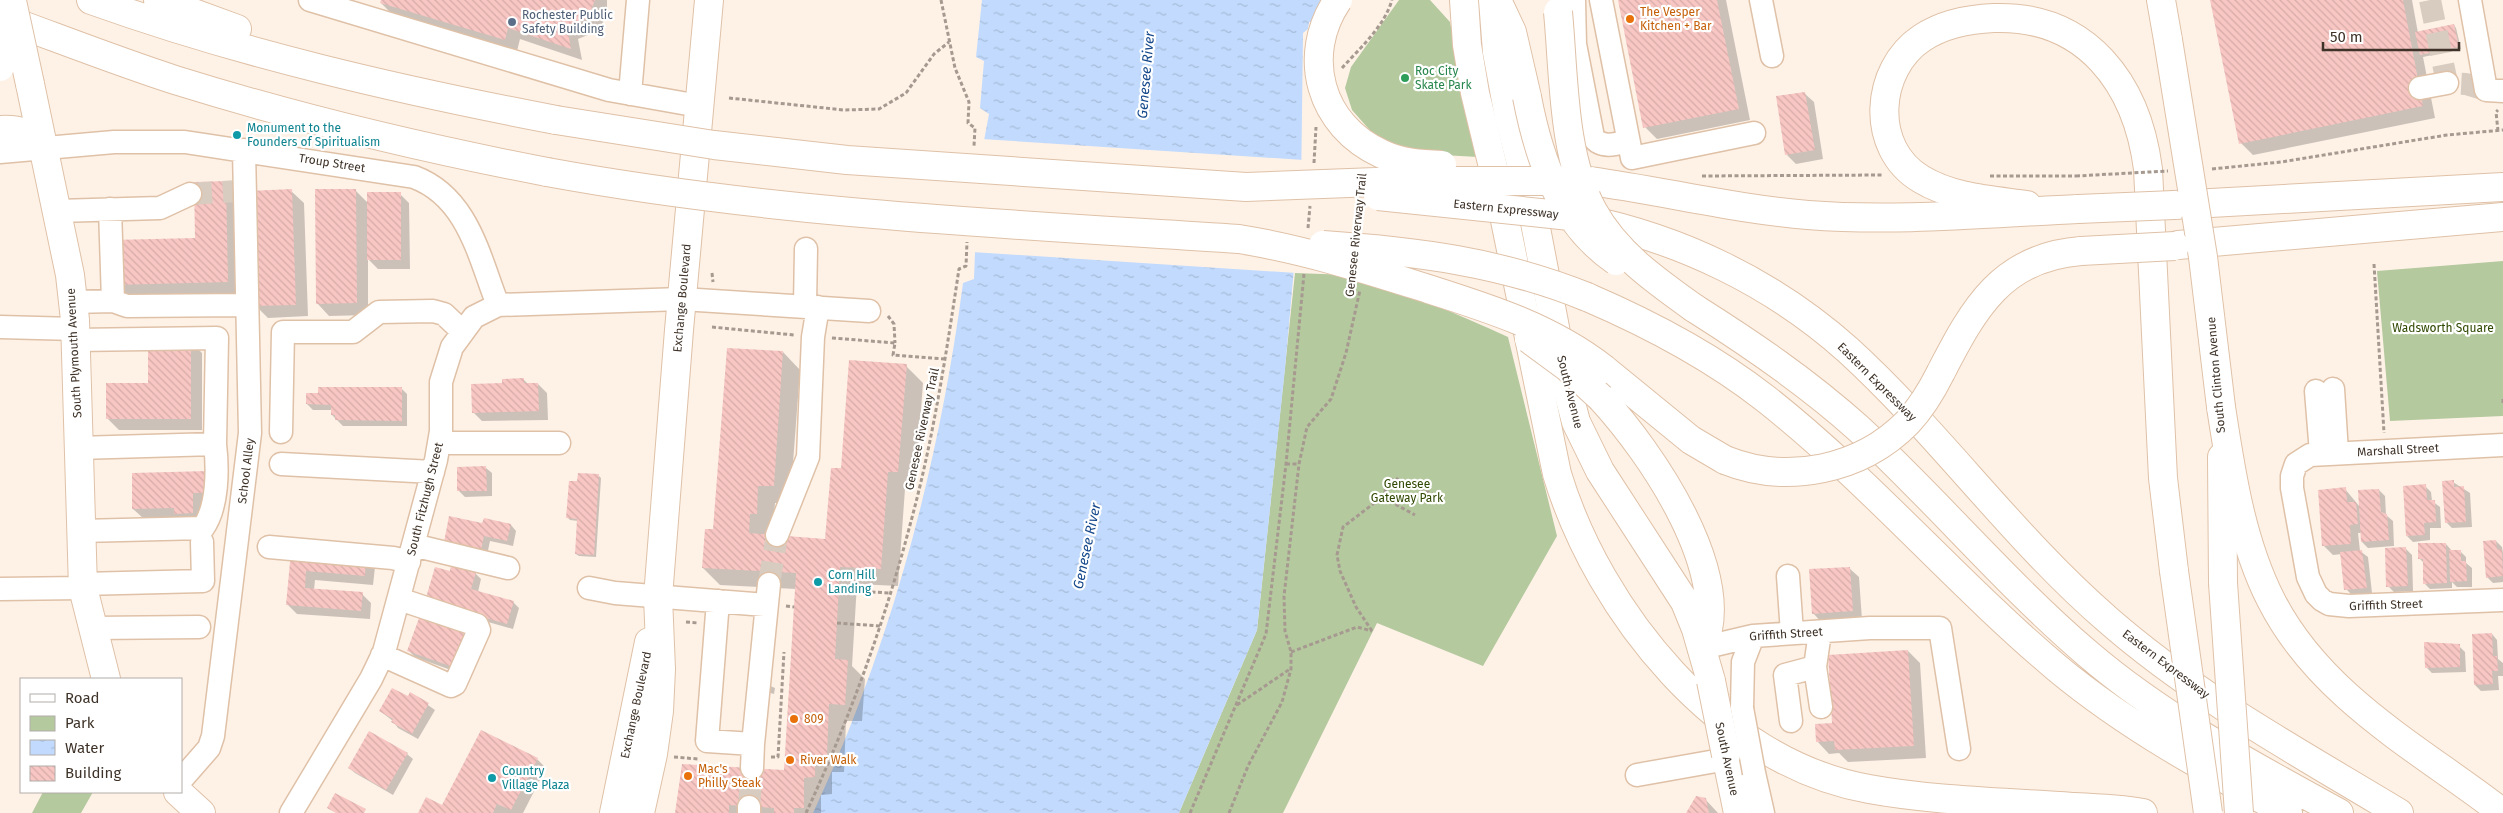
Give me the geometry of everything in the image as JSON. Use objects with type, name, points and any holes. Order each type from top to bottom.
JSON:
[{"type":"main road","points":[[0,67],[11,0]]},
{"type":"main road","name":"South Plymouth Avenue","points":[[11,0],[58,211],[73,302],[82,586],[106,678]]},
{"type":"main road","points":[[91,0],[229,44],[388,84],[556,120],[706,144],[847,160],[1246,187],[1402,180],[1590,181]]},
{"type":"main road","points":[[158,0],[388,84]]},
{"type":"main road","name":"Exchange Boulevard","points":[[614,813],[658,597],[709,0]]},
{"type":"main road","points":[[1338,0],[1328,16],[1321,33],[1318,53],[1319,72],[1332,109],[1343,125],[1367,146],[1383,154],[1409,162],[1516,171],[1590,181],[1747,208],[1827,216],[1897,217],[2503,187]]},
{"type":"main road","points":[[1464,0],[1467,45],[1475,93],[1500,196],[1557,474],[1570,512],[1591,560],[1620,609],[1648,646],[1676,677],[1734,727],[1775,754],[1833,780],[1890,793],[2143,813]]},
{"type":"main road","points":[[1495,0],[1512,32],[1540,149],[1552,182],[1567,210],[1584,233],[1606,254],[1777,362],[1849,420],[2046,617],[2114,676],[2203,738],[2340,813]]},
{"type":"main road","name":"South Avenue","points":[[1495,0],[1497,52],[1509,117],[1531,202],[1565,380],[1576,422],[1600,470],[1677,587],[1689,612],[1711,680],[1738,813]]},
{"type":"main road","name":"South Clinton Avenue","points":[[2161,0],[2202,248],[2221,407],[2223,583],[2239,813]]},
{"type":"main road","points":[[1563,4],[1568,122],[1577,167],[1586,195],[1598,218],[1620,248],[1651,277],[1694,308]]},
{"type":"main road","points":[[0,17],[143,69],[231,96],[367,133],[547,172],[658,191],[773,206],[1370,248],[1435,255],[1500,267],[1587,297],[1676,340],[1745,384],[1816,441],[2007,624],[2082,688],[2135,726],[2192,762],[2288,813]]},
{"type":"main road","points":[[2078,209],[2009,203],[1963,195],[1929,184],[1908,169],[1898,156],[1888,136],[1884,106],[1888,80],[1896,64],[1907,50],[1930,33],[1968,21],[2002,18],[2034,22],[2062,32],[2088,49],[2112,71],[2131,102],[2143,136],[2148,169],[2163,478],[2208,813]]},
{"type":"main road","points":[[0,33],[143,69]]},
{"type":"main road","points":[[0,130],[23,131],[35,138],[45,148]]},
{"type":"main road","points":[[2245,201],[2503,173]]},
{"type":"main road","name":"Eastern Expressway","points":[[1246,187],[1432,201],[1570,216],[1626,229],[1691,251],[1752,281],[1808,318],[1872,373],[2023,537],[2110,622],[2202,692],[2399,813]]},
{"type":"main road","points":[[1239,239],[1324,257],[1488,308],[1537,327],[1574,347],[1691,440],[1725,460],[1753,468],[1787,472],[1810,471],[1849,461],[1876,448],[1907,423],[1926,400],[1972,315],[2001,282],[2041,258],[2081,251],[2175,246],[2503,217]]},
{"type":"main road","points":[[2343,232],[2430,234],[2503,230]]},
{"type":"main road","points":[[1420,286],[1487,316],[1524,336],[1567,367],[1601,398],[1657,468],[1689,531],[1705,578],[1711,609],[1710,625],[1702,648]]},
{"type":"main road","points":[[2221,407],[2237,493],[2253,556],[2271,600],[2295,639],[2325,675],[2361,708],[2503,813]]},
{"type":"main road","name":"Exchange Boulevard","points":[[640,813],[653,754],[659,711],[661,669],[658,597]]},
{"type":"main road","points":[[179,793],[200,813]]},
{"type":"street","points":[[310,0],[609,90],[699,106]]},
{"type":"street","points":[[630,94],[638,0]]},
{"type":"street","points":[[1601,0],[1632,158],[1754,133]]},
{"type":"street","points":[[1761,0],[1772,56]]},
{"type":"street","points":[[2470,0],[2497,95]]},
{"type":"street","points":[[1563,4],[1575,44],[1593,137],[1602,144],[1628,141]]},
{"type":"street","points":[[2420,88],[2447,83]]},
{"type":"street","name":"Troup Street","points":[[0,152],[114,142],[185,142],[400,173],[435,186],[446,195],[461,213],[498,306]]},
{"type":"street","name":"School Alley","points":[[182,779],[209,748],[213,736],[250,433],[248,305],[241,190],[244,150]]},
{"type":"street","points":[[58,211],[160,208],[190,194]]},
{"type":"street","points":[[110,209],[113,301]]},
{"type":"street","points":[[777,535],[808,457],[813,337],[806,249]]},
{"type":"street","name":"South Fitzhugh Street","points":[[291,813],[371,679],[382,655],[433,472],[439,443],[441,382],[452,347],[474,317],[498,306],[682,299],[869,311]]},
{"type":"street","points":[[73,302],[113,301],[127,306],[248,305]]},
{"type":"street","points":[[281,432],[283,332],[353,332],[379,312],[434,311],[444,314],[463,332]]},
{"type":"street","points":[[0,328],[75,334],[217,338],[216,453],[210,519],[203,528],[81,531]]},
{"type":"street","points":[[2325,390],[2329,453]]},
{"type":"street","points":[[439,443],[559,442]]},
{"type":"street","name":"Marshall Street","points":[[2296,464],[2306,457],[2329,453],[2503,445]]},
{"type":"street","points":[[78,448],[216,453],[246,466]]},
{"type":"street","points":[[281,464],[433,472]]},
{"type":"street","name":"Griffith Street","points":[[2296,464],[2292,476],[2292,488],[2306,568],[2312,587],[2322,600],[2329,604],[2349,606],[2503,600]]},
{"type":"street","points":[[0,589],[203,580],[202,542]]},
{"type":"street","points":[[270,547],[393,558],[411,554],[508,568]]},
{"type":"street","points":[[1788,576],[1792,633]]},
{"type":"street","points":[[590,588],[615,593],[718,601],[767,594],[752,768]]},
{"type":"street","points":[[382,655],[451,686],[455,684],[479,630],[477,625],[399,599]]},
{"type":"street","points":[[718,601],[707,741],[753,744]]},
{"type":"street","points":[[92,628],[199,627]]},
{"type":"street","name":"Griffith Street","points":[[1702,648],[1753,636],[1870,628],[1940,628],[1960,749]]},
{"type":"street","points":[[1820,632],[1816,666],[1821,707]]},
{"type":"street","name":"South Avenue","points":[[1753,636],[1743,662],[1742,708],[1763,813]]},
{"type":"street","points":[[1792,721],[1785,675],[1816,666]]},
{"type":"street","points":[[1637,775],[1727,757]]},
{"type":"path","points":[[941,0],[958,78],[968,95],[968,123],[975,128],[973,148]]},
{"type":"path","points":[[1338,72],[1373,33],[1389,10],[1392,0]]},
{"type":"path","points":[[729,98],[844,110],[880,108],[906,93],[934,54],[949,42]]},
{"type":"path","points":[[2497,95],[2498,131]]},
{"type":"path","points":[[1314,172],[1316,125]]},
{"type":"path","points":[[2206,169],[2281,162],[2447,135],[2503,130]]},
{"type":"path","points":[[1984,175],[2076,176],[2171,170]]},
{"type":"path","points":[[1701,176],[1890,175]]},
{"type":"path","points":[[1308,230],[1311,201]]},
{"type":"path","name":"Genesee Riverway Trail","points":[[806,813],[849,711],[890,593],[921,481],[945,359],[959,269],[966,266],[968,236]]},
{"type":"path","points":[[2374,264],[2385,450]]},
{"type":"path","points":[[1190,813],[1266,634],[1286,464],[1304,269]]},
{"type":"path","name":"Genesee Riverway Trail","points":[[1229,813],[1248,766],[1282,702],[1291,669],[1291,652],[1285,631],[1284,596],[1299,464],[1307,427],[1331,399],[1346,353],[1361,286]]},
{"type":"path","points":[[795,335],[795,345]]},
{"type":"path","points":[[894,355],[945,359]]},
{"type":"path","points":[[1286,464],[1299,464]]},
{"type":"path","points":[[1384,498],[1386,486],[1395,478],[1444,499]]},
{"type":"path","points":[[1291,652],[1357,627],[1372,631],[1356,607],[1340,571],[1337,555],[1343,527],[1384,498]]},
{"type":"path","points":[[1384,498],[1415,515]]},
{"type":"path","points":[[839,590],[890,593]]},
{"type":"path","points":[[837,623],[880,626]]},
{"type":"path","points":[[1236,706],[1291,669]]},
{"type":"green space","name":"Roc City Skate Park","points":[[1399,0],[1430,0],[1450,22],[1478,157],[1407,153],[1375,136],[1352,110],[1345,88],[1351,67]]},
{"type":"green space","name":"Wadsworth Square","points":[[2503,261],[2503,416],[2390,421],[2377,271]]},
{"type":"green space","name":"Genesee Gateway Park","points":[[1295,273],[1336,275],[1369,282],[1430,303],[1508,337],[1557,536],[1483,666],[1377,623],[1283,813],[1179,813],[1257,630]]},
{"type":"green space","points":[[42,793],[92,793],[81,813],[32,813]]},
{"type":"water","name":"Genesee River","points":[[982,0],[1347,0],[1344,19],[1332,22],[1309,22],[1308,29],[1303,33],[1301,190],[1285,369],[1257,630],[1179,813],[813,813],[866,685],[908,554],[926,487],[940,419],[963,283],[974,279],[978,173],[989,114],[980,108],[984,61],[976,57]]},
{"type":"pier","points":[[982,139],[1304,160],[1297,273],[972,252],[976,173]]},
{"type":"building","name":"Rochester Public Safety Building","points":[[381,0],[595,0],[588,18],[567,26],[571,49],[508,28],[505,40],[380,3]]},
{"type":"building","points":[[1618,0],[1717,0],[1739,109],[1643,128]]},
{"type":"building","points":[[2210,0],[2403,0],[2423,106],[2239,144]]},
{"type":"building","points":[[2454,24],[2459,47],[2420,55],[2415,32]]},
{"type":"building","points":[[1805,92],[1815,150],[1785,155],[1776,96]]},
{"type":"building","points":[[226,181],[228,282],[113,285],[112,240],[195,238],[194,182]]},
{"type":"building","points":[[292,189],[296,305],[255,306],[250,191]]},
{"type":"building","points":[[315,189],[356,189],[357,303],[316,304]]},
{"type":"building","points":[[367,192],[401,192],[401,260],[367,260]]},
{"type":"building","points":[[148,340],[191,340],[191,419],[106,419],[106,383],[148,383]]},
{"type":"building","name":"Corn Hill Landing","points":[[727,348],[783,351],[774,486],[758,486],[757,514],[750,514],[749,533],[825,539],[831,468],[841,468],[849,360],[907,364],[898,472],[888,472],[881,569],[840,567],[835,659],[848,660],[845,705],[829,704],[827,755],[815,756],[815,777],[804,778],[804,808],[794,808],[794,813],[774,813],[774,808],[729,805],[729,813],[675,813],[682,764],[784,770],[796,573],[702,568],[705,529],[713,529]]},
{"type":"building","points":[[524,378],[524,383],[538,383],[539,411],[472,413],[471,384],[502,383],[502,379]]},
{"type":"building","points":[[318,387],[402,387],[402,421],[335,420],[335,415],[331,415],[331,405],[306,404],[306,393],[318,393]]},
{"type":"building","points":[[486,466],[487,491],[457,491],[457,467]]},
{"type":"building","points":[[208,471],[208,493],[193,493],[193,513],[174,514],[174,508],[132,509],[132,473]]},
{"type":"building","points":[[578,473],[599,474],[594,555],[575,554],[577,519],[566,518],[569,481],[577,481]]},
{"type":"building","points":[[2454,480],[2454,487],[2464,486],[2466,522],[2445,523],[2442,481]]},
{"type":"building","points":[[2426,484],[2427,500],[2435,500],[2436,522],[2424,523],[2425,535],[2406,536],[2403,486]]},
{"type":"building","points":[[2346,487],[2347,502],[2356,502],[2358,524],[2350,525],[2351,544],[2322,546],[2318,490]]},
{"type":"building","points":[[2379,489],[2381,512],[2387,514],[2389,540],[2361,542],[2358,490]]},
{"type":"building","points":[[449,516],[482,523],[484,518],[511,524],[507,541],[484,536],[481,550],[444,542]]},
{"type":"building","points":[[2496,540],[2497,549],[2502,550],[2503,576],[2486,578],[2483,541]]},
{"type":"building","points":[[2418,543],[2446,543],[2447,583],[2423,584],[2423,559],[2418,559]]},
{"type":"building","points":[[2406,547],[2408,586],[2386,587],[2385,548]]},
{"type":"building","points":[[2362,550],[2367,588],[2344,590],[2340,552]]},
{"type":"building","points":[[2449,550],[2461,550],[2461,561],[2466,561],[2467,581],[2450,582]]},
{"type":"building","points":[[291,551],[366,557],[365,576],[306,571],[305,588],[363,592],[361,611],[286,605]]},
{"type":"building","points":[[451,565],[476,572],[471,589],[514,601],[507,624],[425,601],[435,567],[450,571]]},
{"type":"building","points":[[1850,567],[1853,611],[1812,614],[1809,569]]},
{"type":"building","points":[[422,610],[468,626],[453,667],[407,651]]},
{"type":"building","points":[[2492,633],[2493,656],[2497,656],[2498,671],[2492,671],[2493,684],[2474,685],[2472,634]]},
{"type":"building","points":[[2424,642],[2460,644],[2460,667],[2425,668]]},
{"type":"building","points":[[1908,650],[1914,746],[1835,750],[1834,741],[1816,742],[1815,724],[1832,723],[1828,655]]},
{"type":"building","points":[[392,688],[408,696],[410,692],[429,703],[412,734],[391,722],[393,719],[379,711]]},
{"type":"building","name":"Country Village Plaza","points":[[481,730],[538,758],[511,810],[497,804],[493,813],[418,813],[426,797],[442,805]]},
{"type":"building","points":[[369,731],[408,753],[386,790],[348,768]]},
{"type":"building","points":[[335,793],[366,809],[364,813],[336,813],[327,808]]},
{"type":"building","points":[[1696,796],[1706,798],[1709,813],[1686,813]]},
{"type":"tunnel","points":[[2430,0],[2447,83],[2466,84],[2486,90]]},
{"type":"tunnel","points":[[190,194],[237,191]]},
{"type":"tunnel","points":[[769,584],[777,535]]},
{"type":"tunnel","points":[[749,807],[752,768]]},
{"type":"place","name":"The Vesper Kitchen + Bar","points":[[1630,19]]},
{"type":"place","name":"Rochester Public Safety Building","points":[[512,22]]},
{"type":"place","name":"Roc City Skate Park","points":[[1405,78]]},
{"type":"place","name":"Monument to the Founders of Spiritualism","points":[[237,135]]},
{"type":"place","name":"Corn Hill Landing","points":[[818,582]]},
{"type":"place","name":"809","points":[[794,719]]},
{"type":"place","name":"River Walk","points":[[790,760]]},
{"type":"place","name":"Mac's Philly Steak","points":[[688,776]]},
{"type":"place","name":"Country Village Plaza","points":[[492,778]]}]
